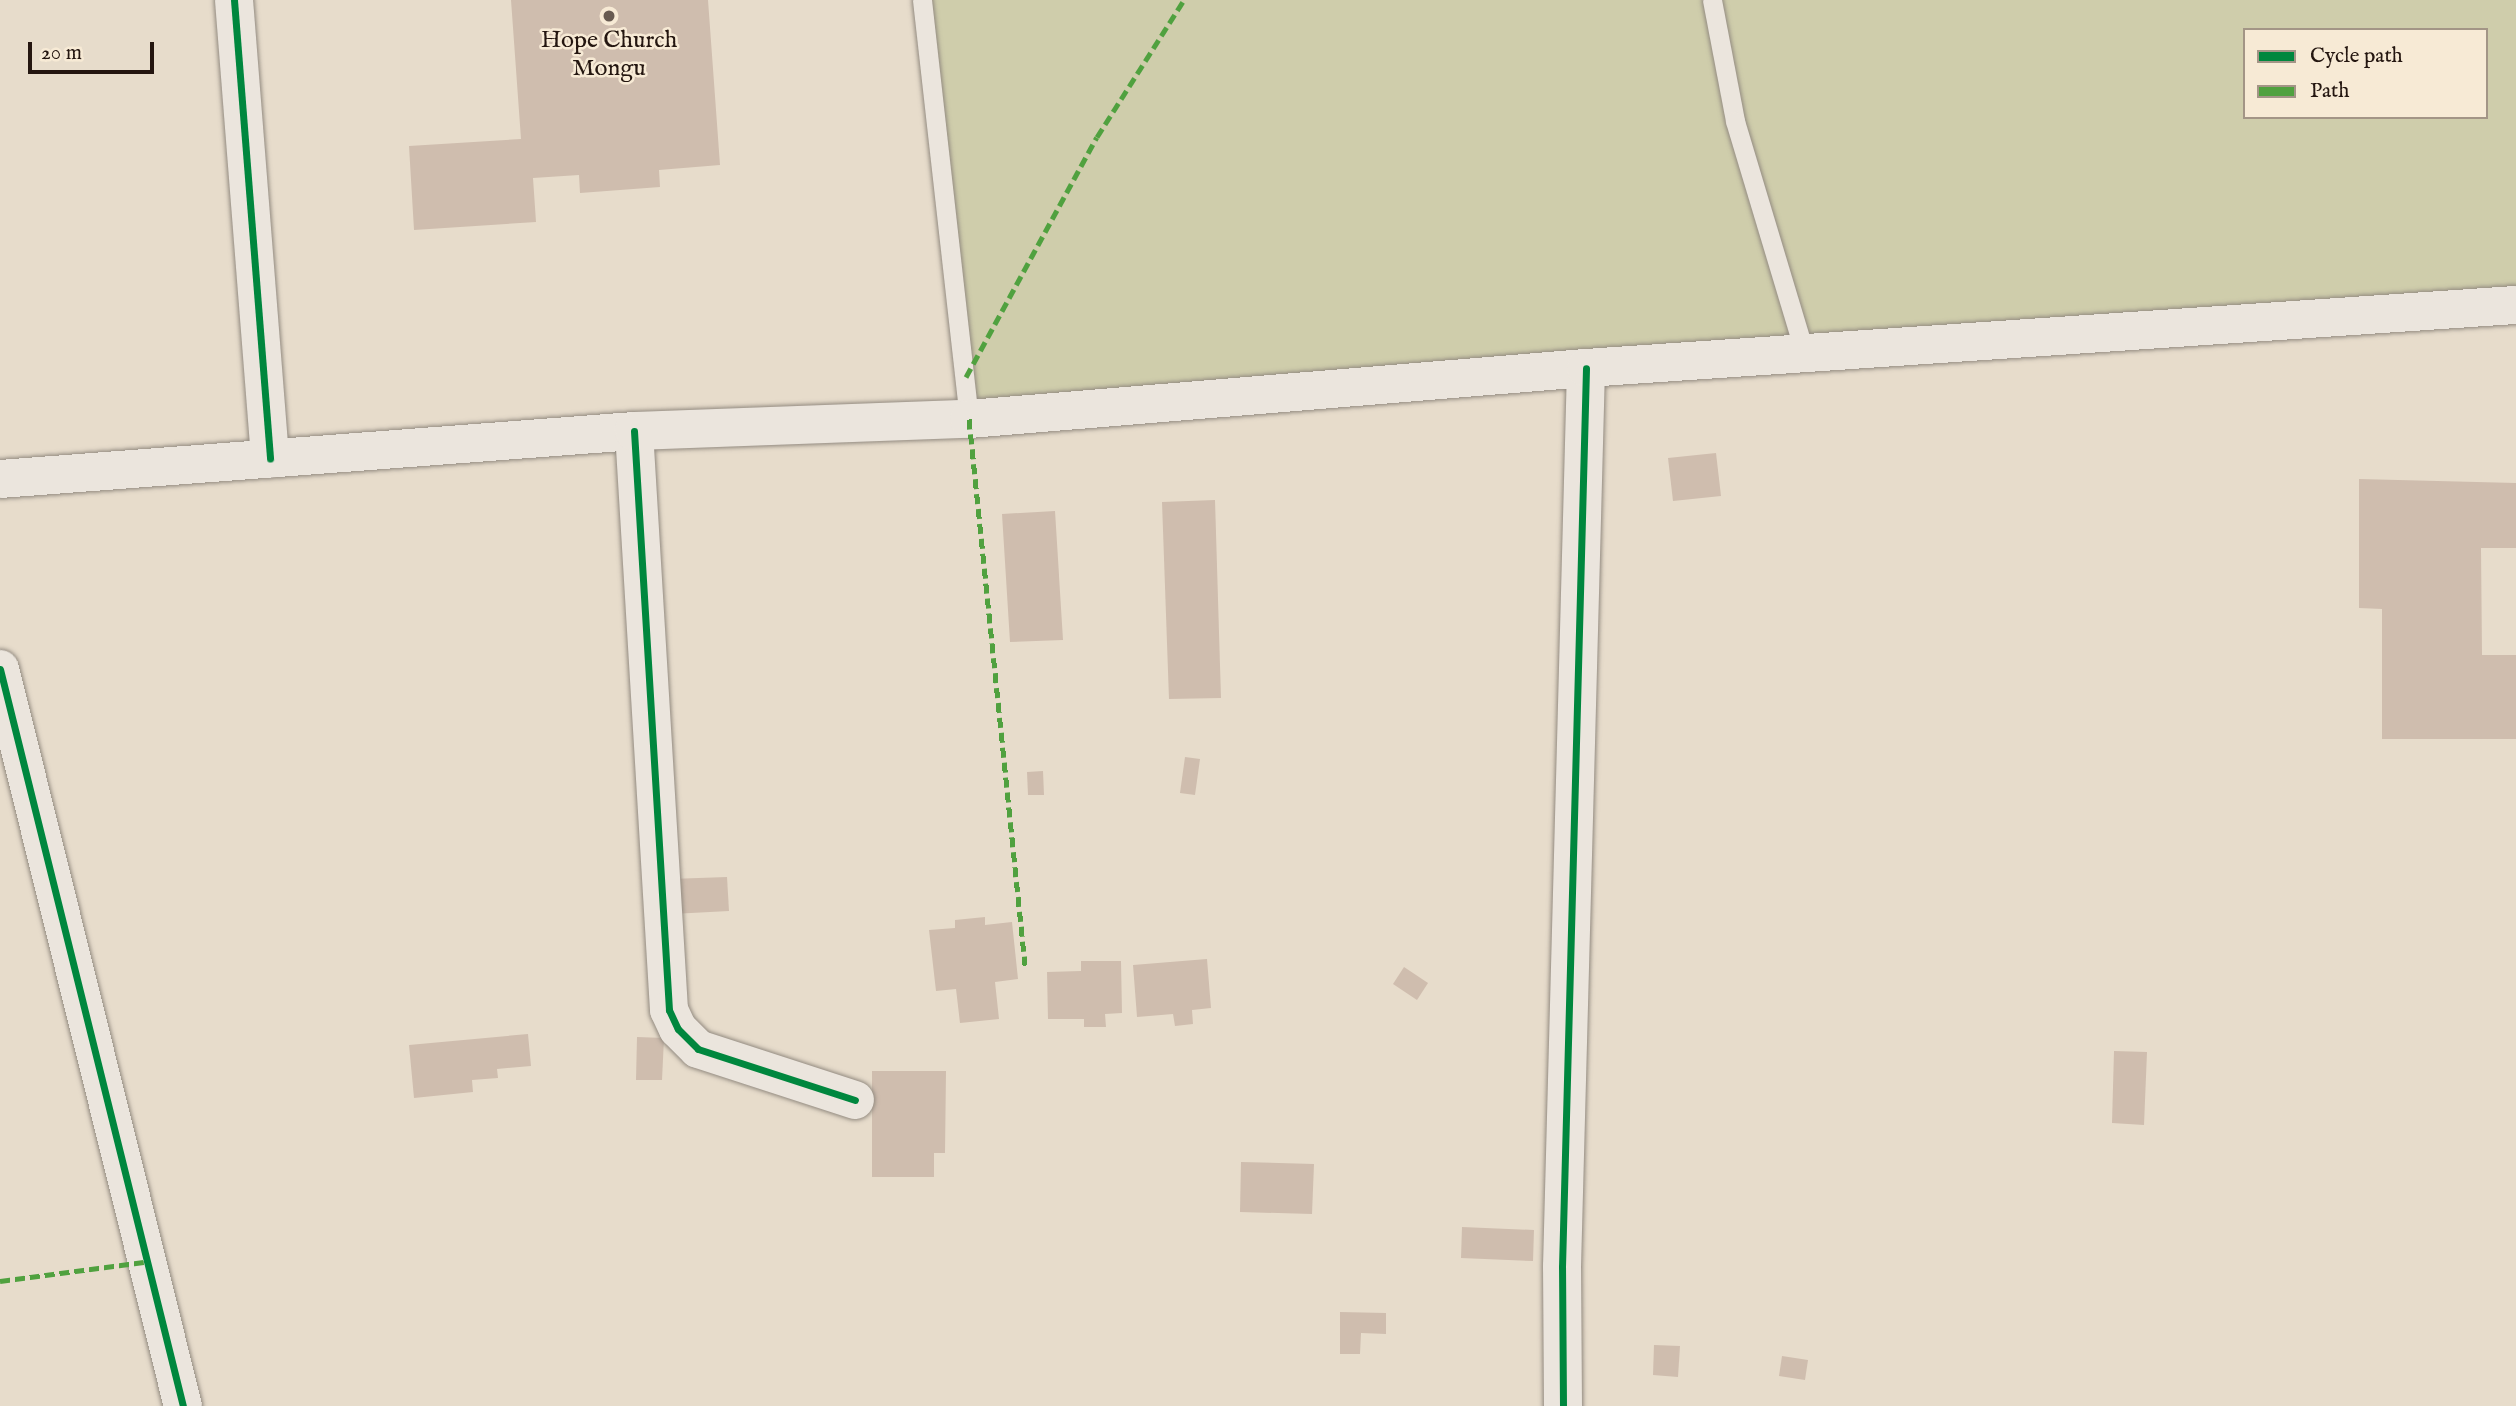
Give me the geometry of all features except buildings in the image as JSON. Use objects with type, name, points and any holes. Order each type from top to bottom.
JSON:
[{"type":"street","points":[[234,0],[270,459]]},
{"type":"street","points":[[0,480],[634,431],[969,419],[1586,368],[2516,305]]},
{"type":"street","points":[[1563,1406],[1562,1267],[1586,368]]},
{"type":"street","points":[[634,431],[669,1010],[678,1029],[698,1049],[855,1100]]},
{"type":"street","points":[[0,669],[183,1406]]},
{"type":"lane","points":[[922,0],[969,419]]},
{"type":"lane","points":[[1712,0],[1735,121],[1805,355]]},
{"type":"shaded area","points":[[919,0],[2516,0],[2516,303],[964,407]]},
{"type":"marked path","points":[[966,377],[1097,137],[1184,0]]},
{"type":"marked path","points":[[969,419],[1025,965]]},
{"type":"marked path","points":[[0,1281],[144,1262]]},
{"type":"cycle path","points":[[234,0],[270,459]]},
{"type":"cycle path","points":[[1563,1406],[1562,1267],[1586,368]]},
{"type":"cycle path","points":[[634,431],[669,1010],[678,1029],[698,1049],[855,1100]]},
{"type":"cycle path","points":[[0,669],[183,1406]]},
{"type":"place","name":"Hope Church Mongu","points":[[609,16]]}]
